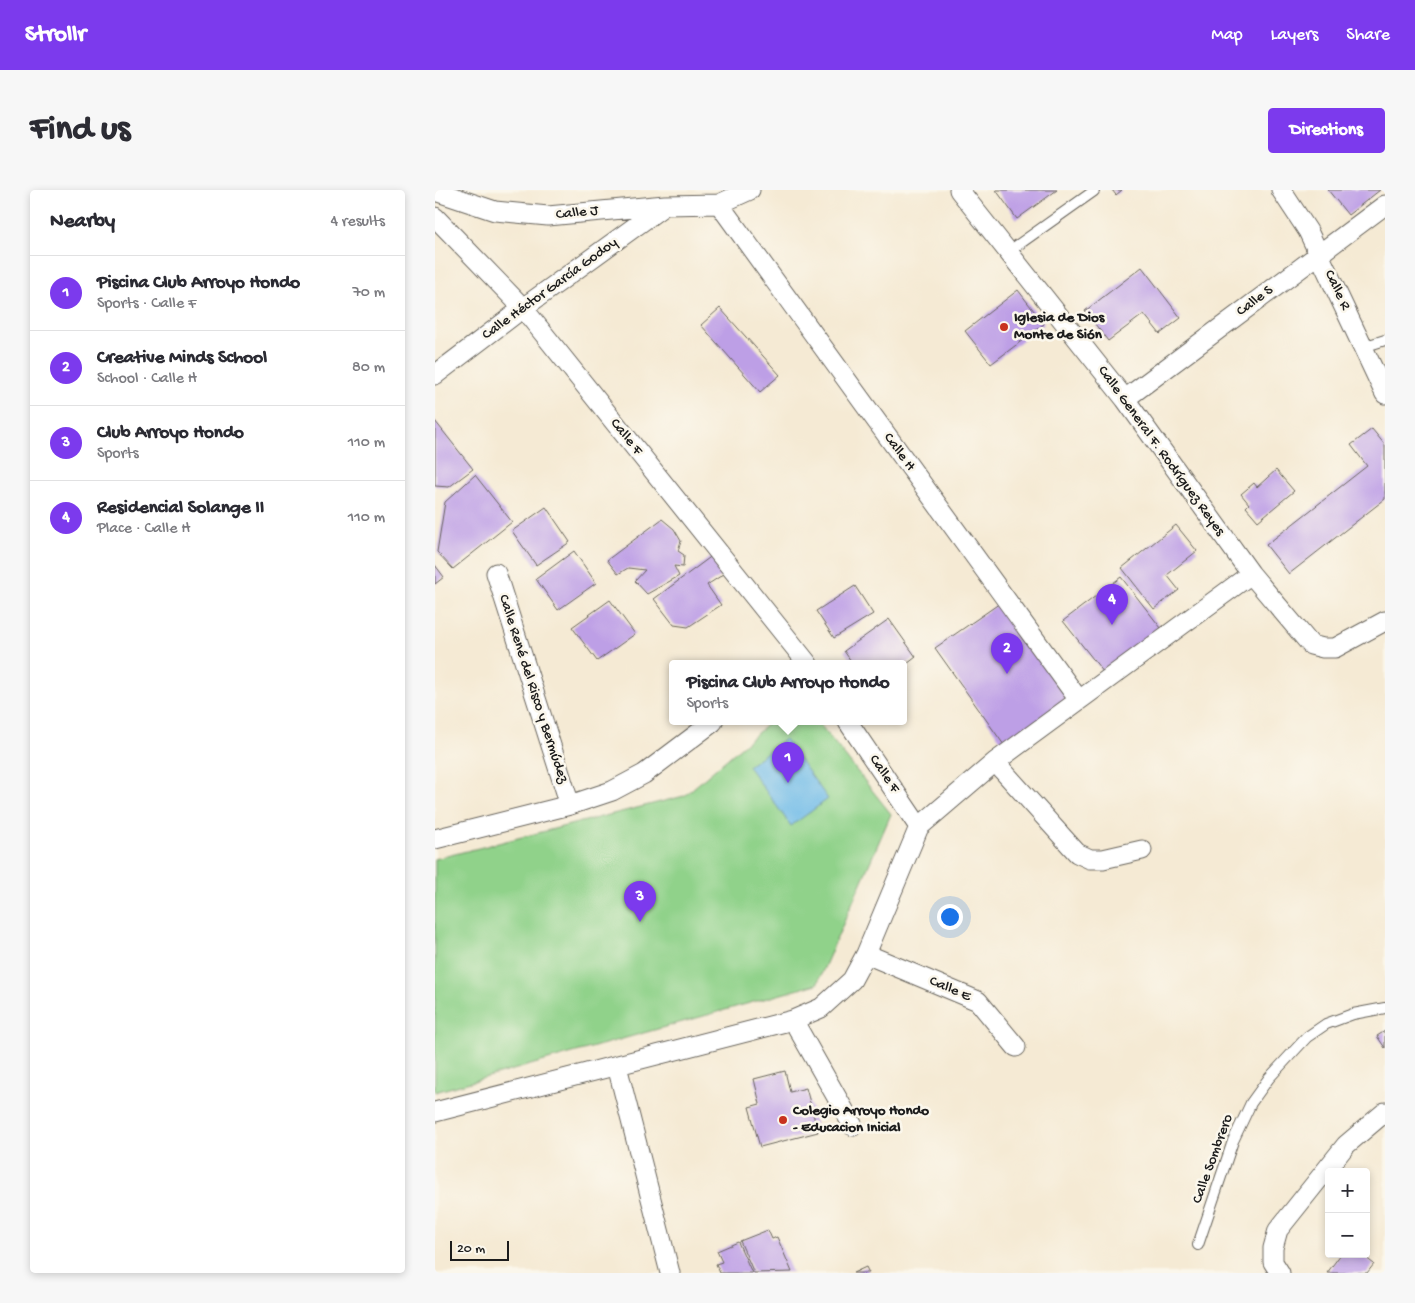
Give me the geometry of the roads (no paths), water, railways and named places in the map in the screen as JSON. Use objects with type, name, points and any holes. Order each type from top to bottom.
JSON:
[{"type":"street","name":"Calle J","points":[[435,191],[495,211],[548,216],[665,205],[719,204],[750,190]]},
{"type":"street","name":"Calle General F. Rodríguez Reyes","points":[[959,190],[1125,399],[1251,574],[1311,645],[1335,648],[1385,621]]},
{"type":"street","name":"Calle R","points":[[1281,190],[1308,231],[1385,394]]},
{"type":"street","name":"Calle H","points":[[719,204],[1079,700]]},
{"type":"street","name":"Calle Héctor García Godoy","points":[[435,375],[523,308],[665,205]]},
{"type":"street","name":"Calle S","points":[[1125,399],[1385,205]]},
{"type":"street","name":"Calle F","points":[[435,217],[523,308],[800,660]]},
{"type":"street","name":"Calle René del Risco y Bermúdez","points":[[496,573],[570,805]]},
{"type":"street","points":[[435,1112],[793,1020],[821,1008],[852,980],[866,954],[919,827],[995,762],[1251,574]]},
{"type":"street","points":[[435,839],[570,805],[612,791],[644,774],[709,725]]},
{"type":"street","name":"Calle F","points":[[850,725],[919,827]]},
{"type":"street","points":[[995,762],[1077,853],[1090,859],[1103,859],[1142,850]]},
{"type":"street","name":"Calle E","points":[[866,954],[978,1001],[1017,1047]]},
{"type":"street","points":[[793,1020],[853,1126]]},
{"type":"street","points":[[617,1066],[670,1273]]},
{"type":"street","points":[[1280,1273],[1273,1262],[1273,1248],[1278,1230],[1346,1145],[1385,1112]]},
{"type":"lane","points":[[1008,252],[1094,191]]},
{"type":"lane","points":[[1363,347],[1385,340]]},
{"type":"lane","name":"Calle Sombrero","points":[[1199,1245],[1233,1141],[1251,1103],[1269,1078],[1307,1037],[1326,1024],[1353,1014],[1385,1008]]},
{"type":"water","points":[[785,739],[828,799],[791,826],[748,766]]},
{"type":"place","name":"Iglesia de Dios Monte de Sión","points":[[1004,327]]},
{"type":"place","name":"Residencial Solange II","points":[[1112,625]]},
{"type":"place","name":"Creative Minds School","points":[[1007,674]]},
{"type":"place","name":"Piscina Club Arroyo Hondo","points":[[788,783]]},
{"type":"place","name":"Club Arroyo Hondo","points":[[640,922]]},
{"type":"place","name":"Colegio Arroyo Hondo - Educacion Inicial","points":[[783,1120]]}]
